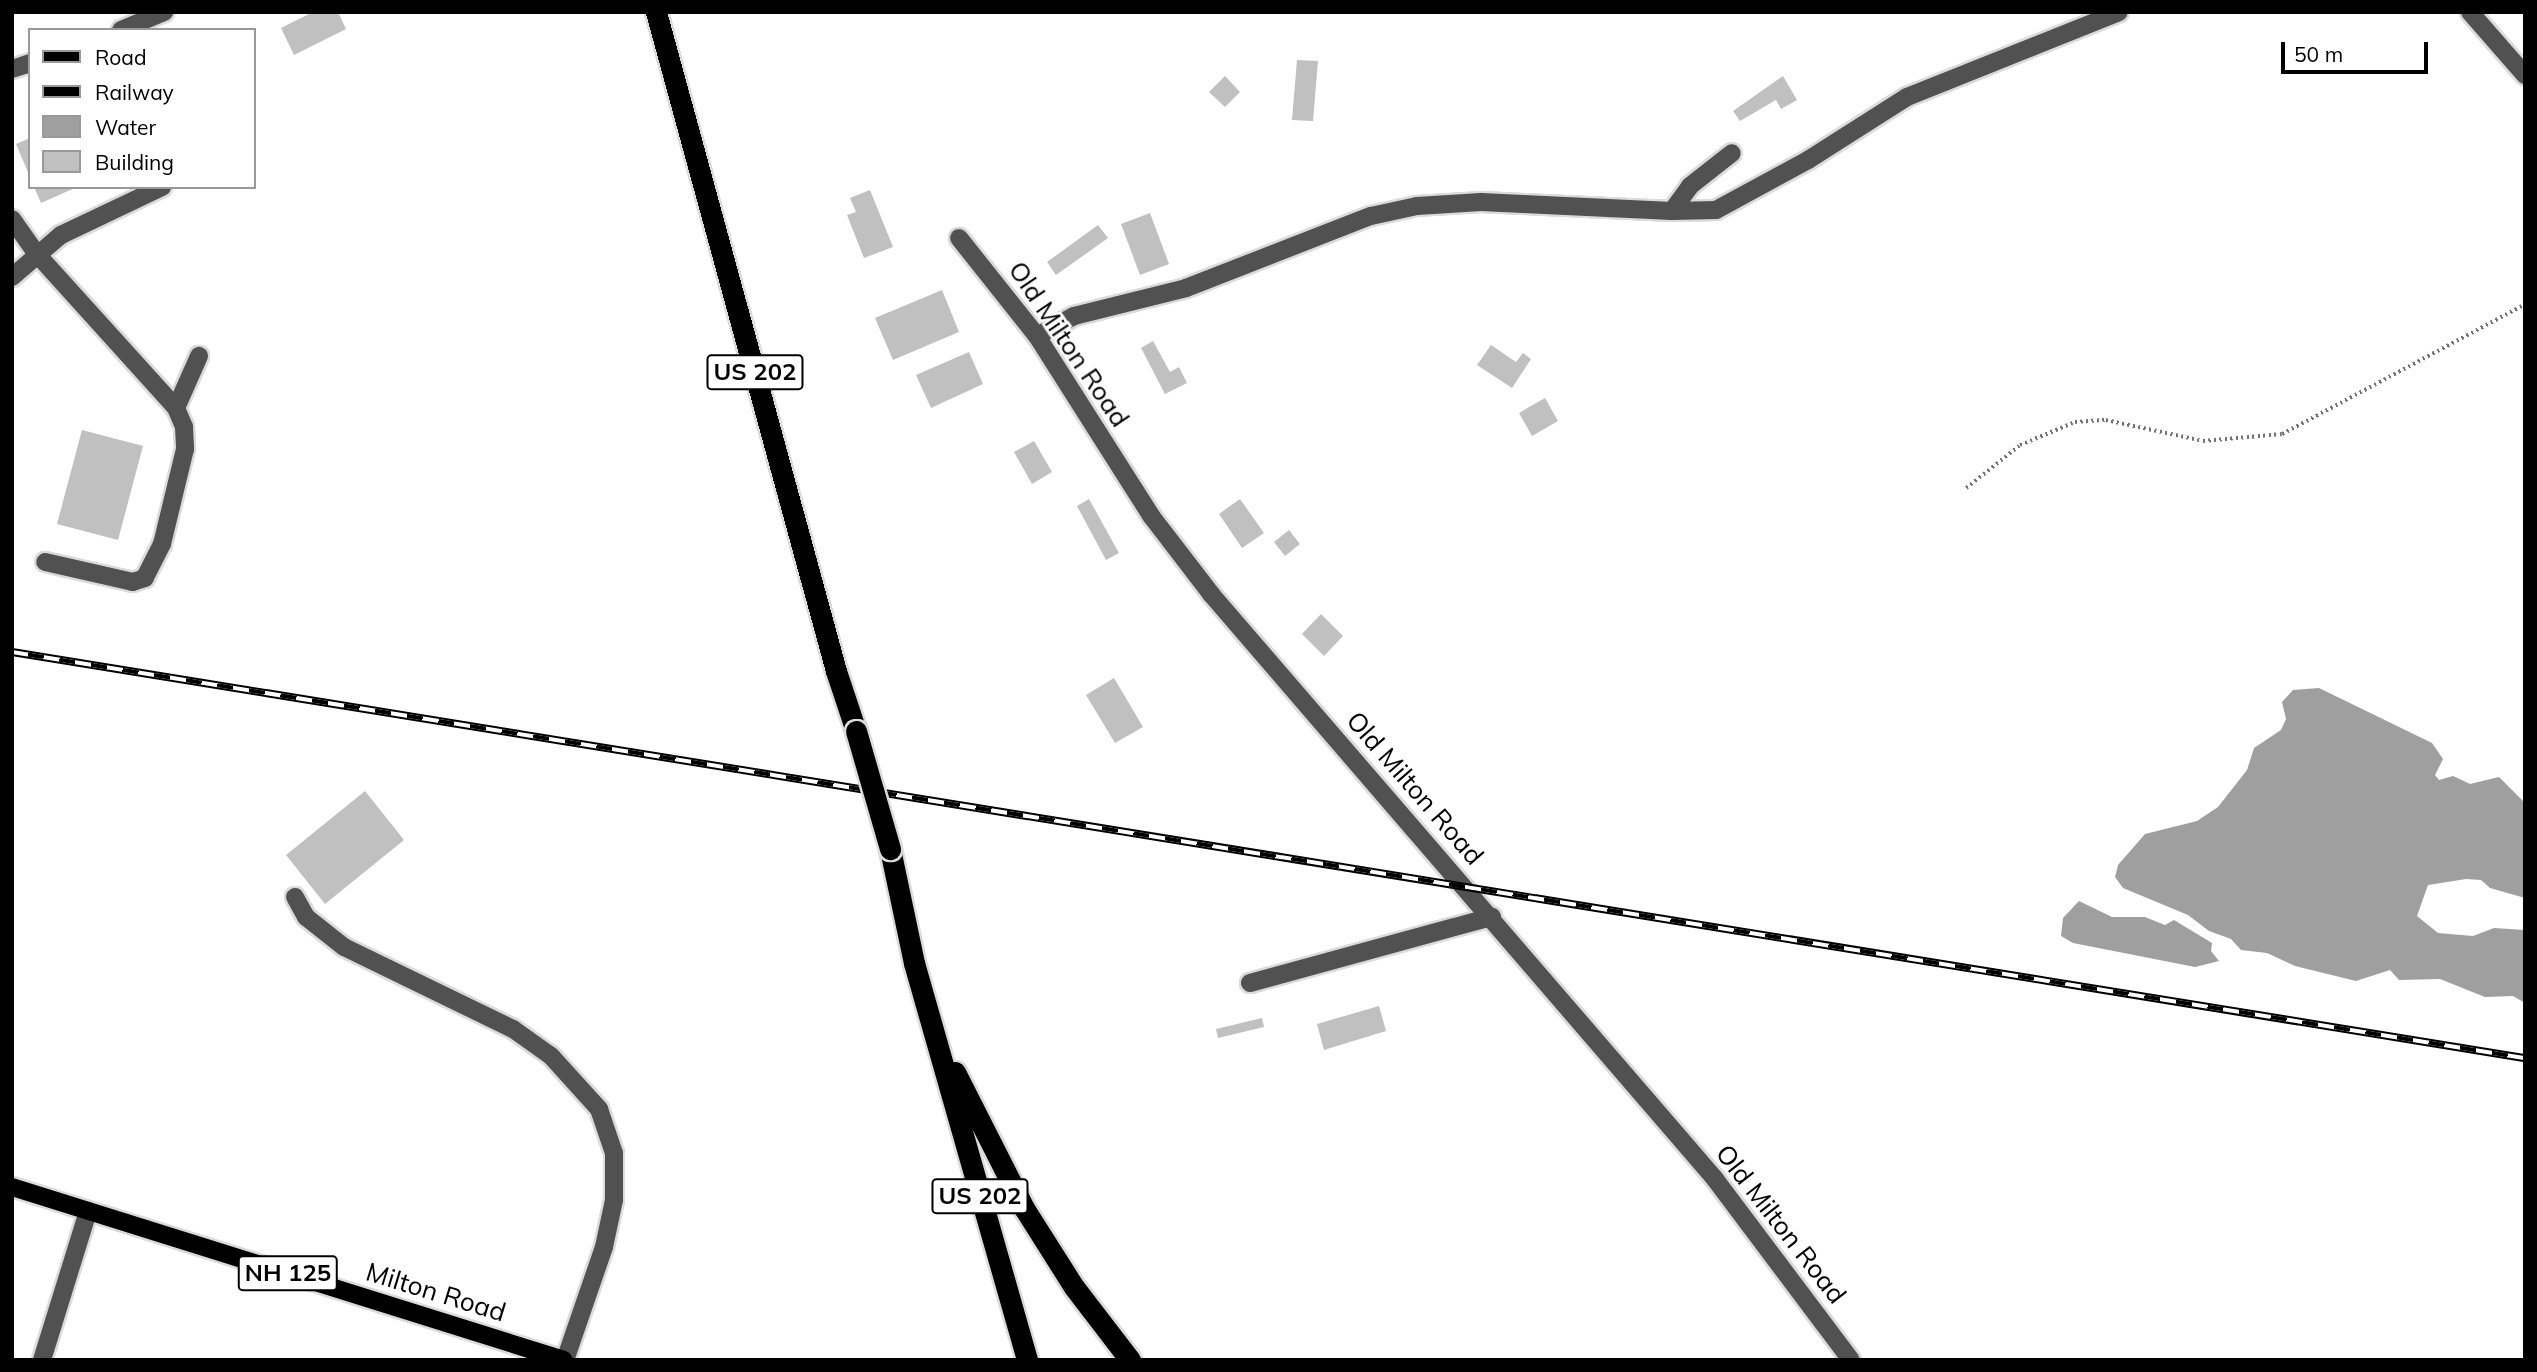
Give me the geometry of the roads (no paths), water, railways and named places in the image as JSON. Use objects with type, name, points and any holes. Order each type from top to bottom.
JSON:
[{"type":"highway","name":"US 202","points":[[656,12],[836,671],[890,849],[934,1032],[1027,1360]]},
{"type":"highway","points":[[934,1032],[1024,1208],[1074,1287],[1130,1360]]},
{"type":"main road","name":"Milton Road","points":[[12,1187],[564,1360]]},
{"type":"street","points":[[126,28],[164,12]]},
{"type":"street","points":[[1037,336],[1074,316],[1186,288],[1371,216],[1417,206],[1481,202],[1672,211],[1716,210],[1808,160],[1907,97],[2119,12]]},
{"type":"street","points":[[2470,12],[2525,75]]},
{"type":"street","points":[[1672,211],[1690,186],[1732,153]]},
{"type":"street","points":[[12,276],[36,253],[158,189]]},
{"type":"street","points":[[12,219],[36,253],[176,408],[184,427],[185,449],[162,544],[145,578],[133,582],[45,562]]},
{"type":"street","name":"Old Milton Road","points":[[959,238],[1037,336],[1152,517],[1211,594],[1715,1179],[1851,1360]]},
{"type":"street","points":[[176,408],[199,356]]},
{"type":"street","points":[[295,898],[306,917],[354,953],[513,1029],[551,1056],[599,1109],[614,1153],[614,1200],[604,1247],[564,1360]]},
{"type":"street","points":[[1250,983],[1492,917]]},
{"type":"street","points":[[42,1360],[88,1211]]},
{"type":"water","points":[[2319,688],[2432,743],[2443,759],[2435,775],[2439,780],[2453,776],[2470,784],[2499,777],[2525,803],[2525,898],[2490,888],[2481,880],[2466,879],[2428,885],[2417,916],[2438,933],[2473,936],[2494,928],[2525,930],[2525,1003],[2513,996],[2485,997],[2440,979],[2399,980],[2390,970],[2356,981],[2295,966],[2267,953],[2241,950],[2231,939],[2209,931],[2188,915],[2123,888],[2115,877],[2118,865],[2145,834],[2197,821],[2218,807],[2247,770],[2254,748],[2281,730],[2286,719],[2282,702],[2293,690]]},
{"type":"water","points":[[2079,901],[2112,917],[2145,917],[2165,925],[2174,920],[2212,943],[2211,951],[2219,961],[2195,967],[2073,943],[2061,936],[2063,918]]},
{"type":"railway","points":[[12,652],[2525,1058]]}]
